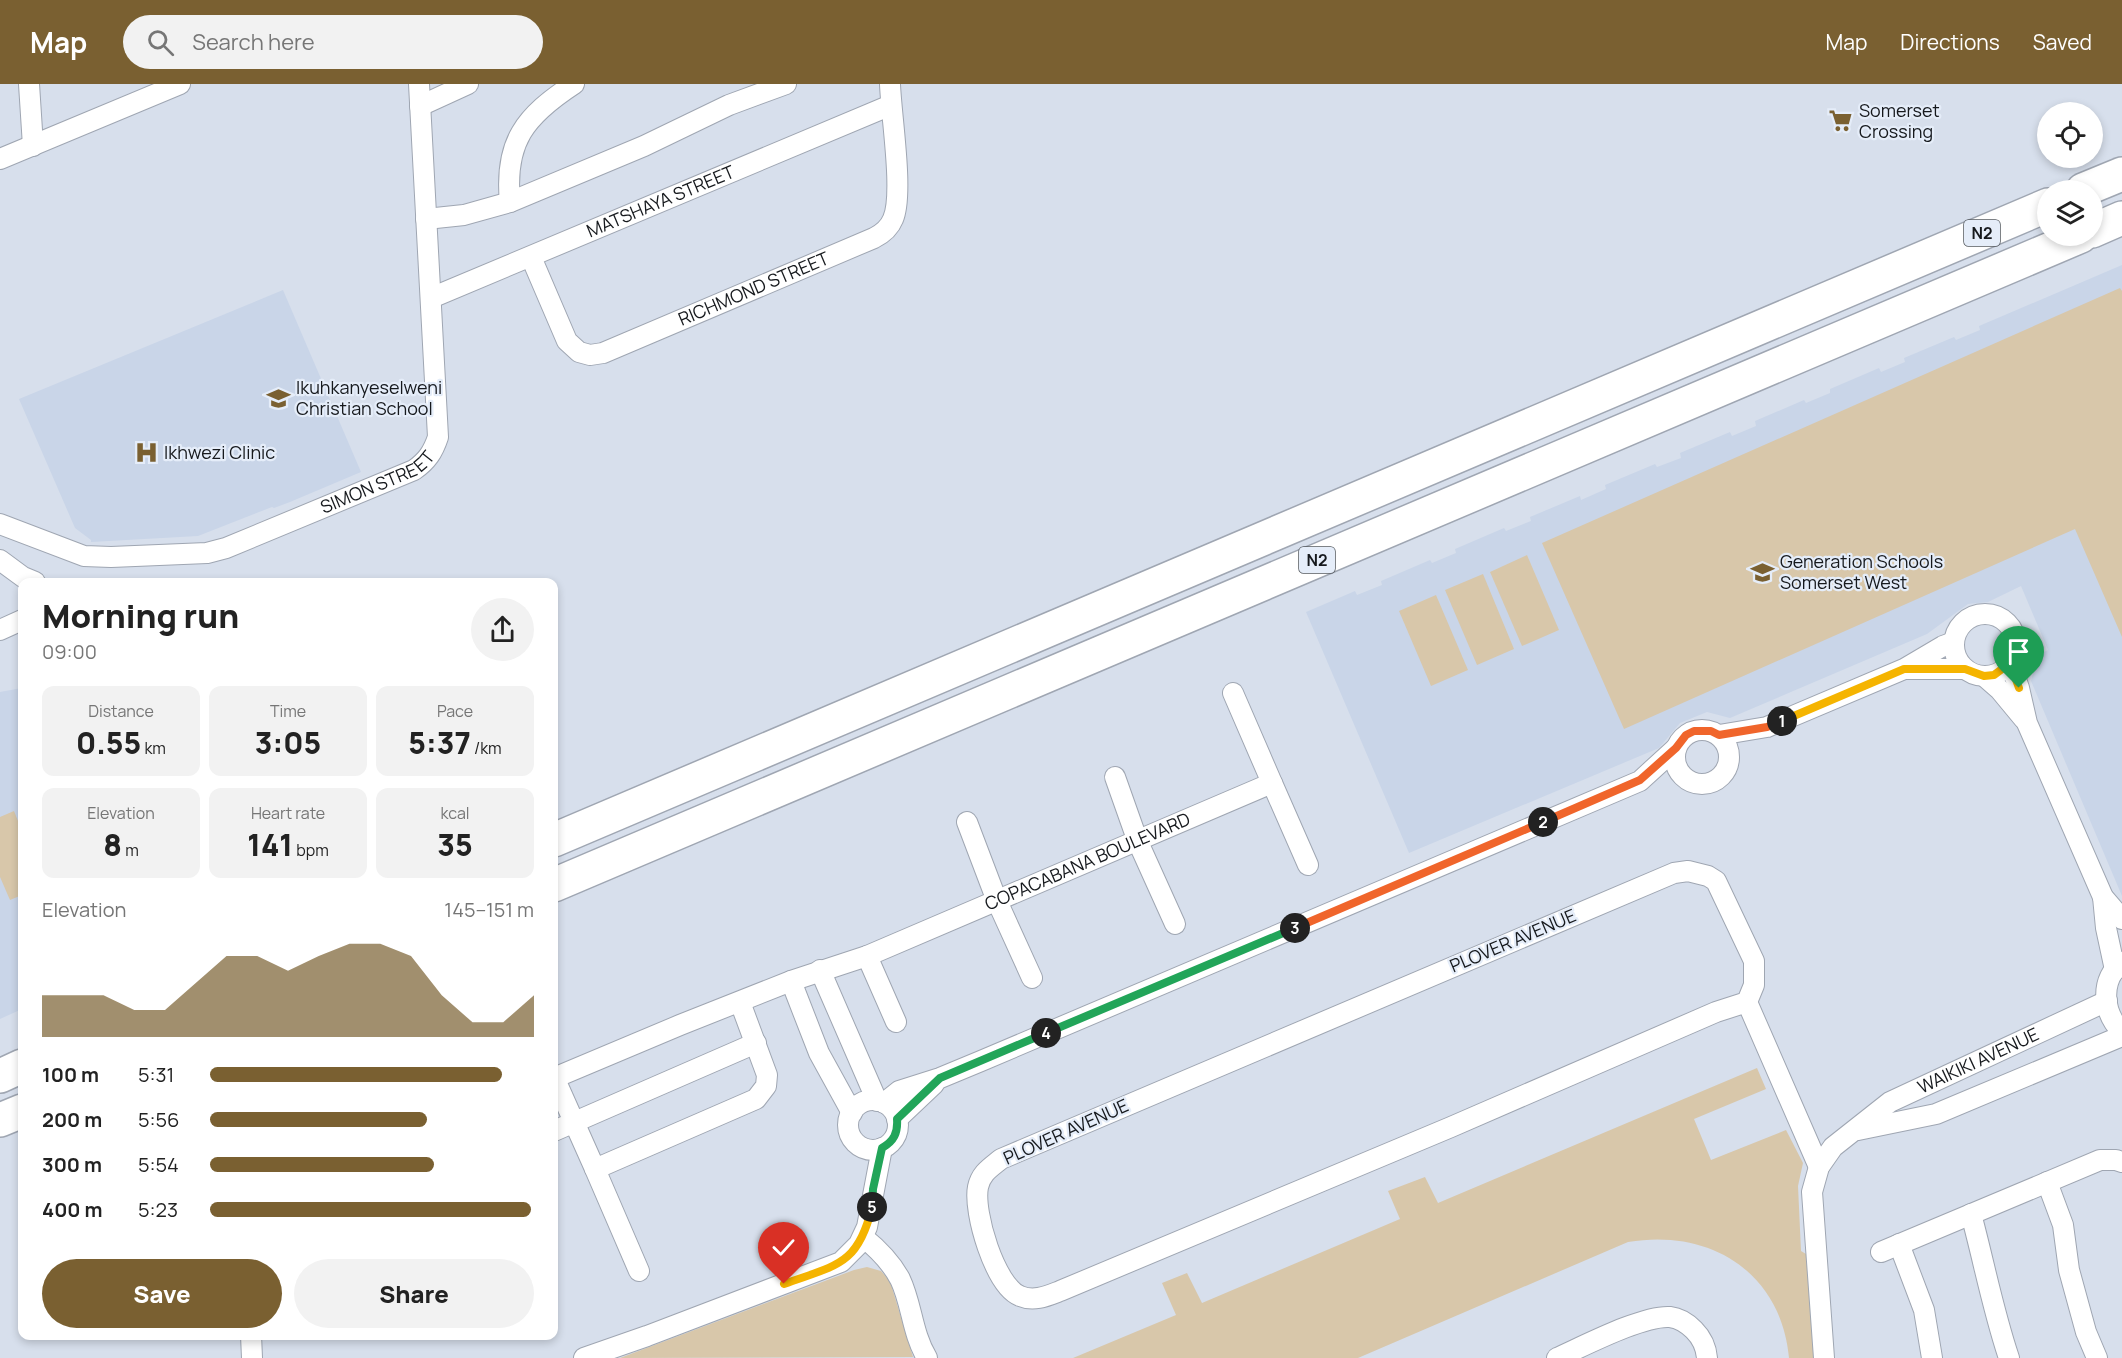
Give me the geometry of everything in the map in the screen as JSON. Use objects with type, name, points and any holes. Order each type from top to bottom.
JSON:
[{"type":"highway","points":[[2103,182],[2122,174]]},
{"type":"highway","name":"N2","points":[[558,838],[2037,211]]},
{"type":"highway","points":[[2103,226],[2122,218]]},
{"type":"highway","name":"N2","points":[[558,883],[2057,246]]},
{"type":"highway","points":[[0,1076],[18,1068]]},
{"type":"highway","points":[[0,1120],[18,1113]]},
{"type":"street","points":[[29,84],[33,146]]},
{"type":"street","points":[[0,159],[180,84]]},
{"type":"street","name":"SIMON STREET","points":[[0,524],[84,556],[111,558],[207,553],[226,548],[414,470],[432,453],[438,437],[418,84]]},
{"type":"street","points":[[420,106],[468,84]]},
{"type":"street","points":[[510,202],[509,163],[519,135],[533,117],[574,84]]},
{"type":"street","points":[[426,219],[464,215],[510,202],[644,146],[729,105],[786,84]]},
{"type":"street","name":"RICHMOND STREET","points":[[531,257],[567,341],[579,352],[590,355],[603,353],[874,238],[884,233],[896,212],[898,189],[890,84]]},
{"type":"street","name":"MATSHAYA STREET","points":[[431,298],[891,105]]},
{"type":"street","points":[[0,560],[25,578]]},
{"type":"street","points":[[1904,669],[1975,672],[1994,675],[2010,663],[2015,655],[2014,634],[2001,618],[1982,614],[1963,623],[1954,642],[1955,652],[1975,672],[2000,690],[2027,723]]},
{"type":"street","points":[[0,630],[18,622]]},
{"type":"street","points":[[1719,735],[1767,727],[1904,669],[1954,642]]},
{"type":"street","points":[[2010,663],[2019,688],[2027,723],[2103,897],[2122,919]]},
{"type":"street","points":[[1233,693],[1308,865]]},
{"type":"street","points":[[1729,757],[1767,727]]},
{"type":"street","points":[[873,1189],[848,1126],[852,1113],[863,1103],[881,1102],[899,1091],[940,1078],[1640,780],[1676,748],[1686,735],[1694,731],[1711,731],[1719,735],[1727,745],[1729,757],[1723,774],[1712,782],[1699,783],[1686,778],[1640,780]]},
{"type":"street","points":[[1676,748],[1676,765],[1686,778]]},
{"type":"street","points":[[1115,777],[1138,842],[1175,924]]},
{"type":"street","name":"COPACABANA BOULEVARD","points":[[558,1075],[791,981],[867,956],[1272,783]]},
{"type":"street","points":[[967,822],[997,902],[1032,978]]},
{"type":"street","name":"PLOVER AVENUE","points":[[1688,871],[1708,876],[1716,881],[1754,961],[1754,985],[1746,1002],[1716,1011],[1450,1127],[1052,1294],[1036,1299],[1019,1296],[1007,1286],[994,1268],[977,1207],[978,1187],[984,1172],[1001,1160],[1674,873],[1688,871]]},
{"type":"street","points":[[2103,897],[2106,928],[2118,966],[2110,978],[2106,994],[2107,1009],[2122,1034]]},
{"type":"street","points":[[867,956],[896,1022]]},
{"type":"street","points":[[820,970],[881,1102],[890,1107],[897,1119],[898,1128],[890,1144],[869,1150],[857,1144]]},
{"type":"street","points":[[791,981],[819,1053],[852,1113]]},
{"type":"street","name":"WAIKIKI AVENUE","points":[[1824,1358],[1812,1192],[1819,1167],[1833,1147],[1890,1102],[2107,1001]]},
{"type":"street","points":[[595,1169],[756,1099],[766,1086],[767,1075],[740,1002]]},
{"type":"street","points":[[1746,1002],[1819,1167]]},
{"type":"street","name":"WAIKIKI AVENUE","points":[[1856,1131],[1936,1114],[2122,1034]]},
{"type":"street","points":[[558,1129],[756,1043]]},
{"type":"street","points":[[897,1119],[940,1078]]},
{"type":"street","points":[[558,1086],[639,1271]]},
{"type":"street","points":[[584,1358],[612,1352],[841,1262],[854,1251],[863,1238],[872,1205],[882,1148]]},
{"type":"street","points":[[1881,1252],[2100,1160],[2122,1162]]},
{"type":"street","points":[[2047,1182],[2063,1225],[2069,1270],[2086,1332],[2097,1358]]},
{"type":"street","points":[[1971,1214],[1985,1263],[1996,1320],[2009,1358]]},
{"type":"street","points":[[863,1238],[881,1251],[900,1280],[916,1335],[927,1358]]},
{"type":"street","points":[[1899,1244],[1924,1310],[1932,1358]]},
{"type":"street","points":[[1557,1358],[1649,1318],[1671,1317],[1684,1321],[1695,1331],[1706,1346],[1707,1358]]},
{"type":"street","points":[[251,1340],[252,1358]]},
{"type":"shaded area","name":"Generation Schools Somerset West","points":[[2122,265],[2122,896],[2031,681],[2038,655],[2048,650],[2021,586],[1988,602],[1968,604],[1927,634],[1730,718],[1707,712],[1680,723],[1659,748],[1409,853],[1306,612],[1355,591],[1357,595],[1382,585],[1381,581],[1430,560],[1432,563],[1456,553],[1455,549],[1504,528],[1506,531],[1531,521],[1530,517],[1580,496],[1581,500],[1606,489],[1605,485],[1655,464],[1657,467],[1681,458],[1680,453],[1730,432],[1732,436],[1756,426],[1755,421],[1804,400],[1806,403],[1830,393],[1830,389],[1879,368],[1881,372],[1905,362],[1904,358],[1954,337],[1956,340],[1980,330],[1979,326]]},
{"type":"shaded area","points":[[2120,288],[2122,291],[2122,637],[2075,529],[1624,729],[1542,543]]},
{"type":"shaded area","name":"Ikhwezi Clinic","points":[[283,290],[361,472],[290,502],[198,536],[91,542],[75,528],[19,399]]},
{"type":"shaded area","points":[[1527,555],[1559,630],[1522,646],[1490,572]]},
{"type":"shaded area","points":[[1483,574],[1514,649],[1477,665],[1445,590]]},
{"type":"shaded area","points":[[1436,595],[1468,670],[1431,686],[1399,611]]},
{"type":"shaded area","points":[[18,689],[18,1011],[0,1019],[0,692]]},
{"type":"shaded area","points":[[14,811],[18,821],[18,897],[10,900],[0,877],[0,817]]},
{"type":"shaded area","points":[[1757,1068],[1766,1089],[1694,1119],[1711,1160],[1786,1130],[1803,1163],[1798,1186],[1801,1251],[1806,1254],[1815,1358],[1789,1358],[1783,1328],[1772,1302],[1756,1280],[1736,1262],[1713,1250],[1687,1242],[1658,1239],[1628,1242],[1358,1358],[1073,1358],[1176,1315],[1162,1283],[1187,1273],[1202,1303],[1400,1219],[1388,1191],[1425,1177],[1438,1203]]},
{"type":"shaded area","points":[[867,1267],[881,1271],[890,1281],[913,1357],[620,1358],[854,1270]]},
{"type":"place","name":"Somerset Crossing","points":[[1841,121]]},
{"type":"place","name":"Ikuhkanyeselweni Christian School","points":[[278,398]]},
{"type":"place","name":"Ikhwezi Clinic","points":[[146,453]]},
{"type":"place","name":"Generation Schools Somerset West","points":[[1762,572]]},
{"type":"route","points":[[784,1284],[841,1262],[854,1251],[867,1227],[882,1148],[890,1144],[895,1137],[898,1128],[897,1119],[940,1078],[1640,780],[1656,768],[1686,735],[1694,731],[1702,729],[1719,735],[1767,727],[1904,669],[1965,669],[1984,676],[1994,675],[2010,663],[2019,688]]}]
